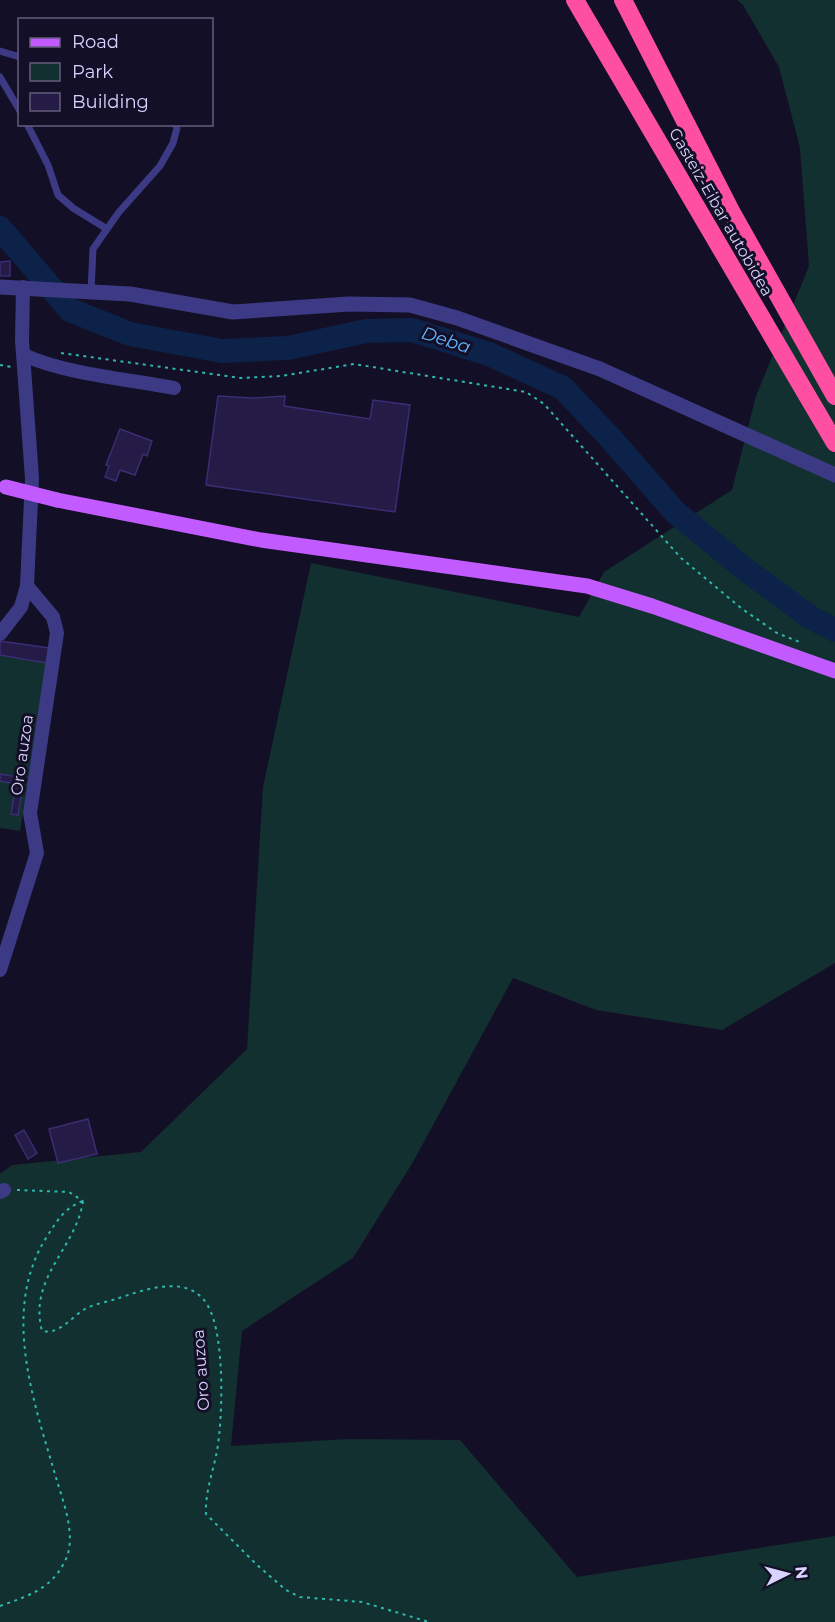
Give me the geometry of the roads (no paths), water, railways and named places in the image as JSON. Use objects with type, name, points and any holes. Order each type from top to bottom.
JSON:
[{"type":"highway","name":"Gasteiz-Eibar autobidea","points":[[575,0],[614,62],[753,308],[835,443]]},
{"type":"highway","name":"Gasteiz-Eibar autobidea","points":[[623,0],[732,213],[835,396]]},
{"type":"main road","points":[[3,486],[57,500],[261,540],[587,586],[652,606],[835,671]]},
{"type":"street","points":[[0,287],[130,294],[233,312],[349,304],[410,305],[542,347],[600,369],[835,475]]},
{"type":"street","points":[[0,634],[21,607],[27,586],[32,478],[24,355],[28,288]]},
{"type":"street","points":[[24,355],[53,365],[174,388]]},
{"type":"street","name":"Oro auzoa","points":[[0,970],[37,853],[30,813],[57,633],[53,617],[27,586]]},
{"type":"lane","points":[[0,51],[18,56]]},
{"type":"lane","points":[[0,77],[18,108]]},
{"type":"lane","points":[[28,126],[48,165],[58,195],[73,208],[107,229]]},
{"type":"lane","points":[[85,291],[93,249],[160,166],[173,143],[176,126]]},
{"type":"waterway","name":"Deba","points":[[0,228],[70,310],[130,334],[222,351],[288,348],[366,331],[412,330],[489,354],[563,388],[675,512],[746,570],[810,617],[835,630]]}]
